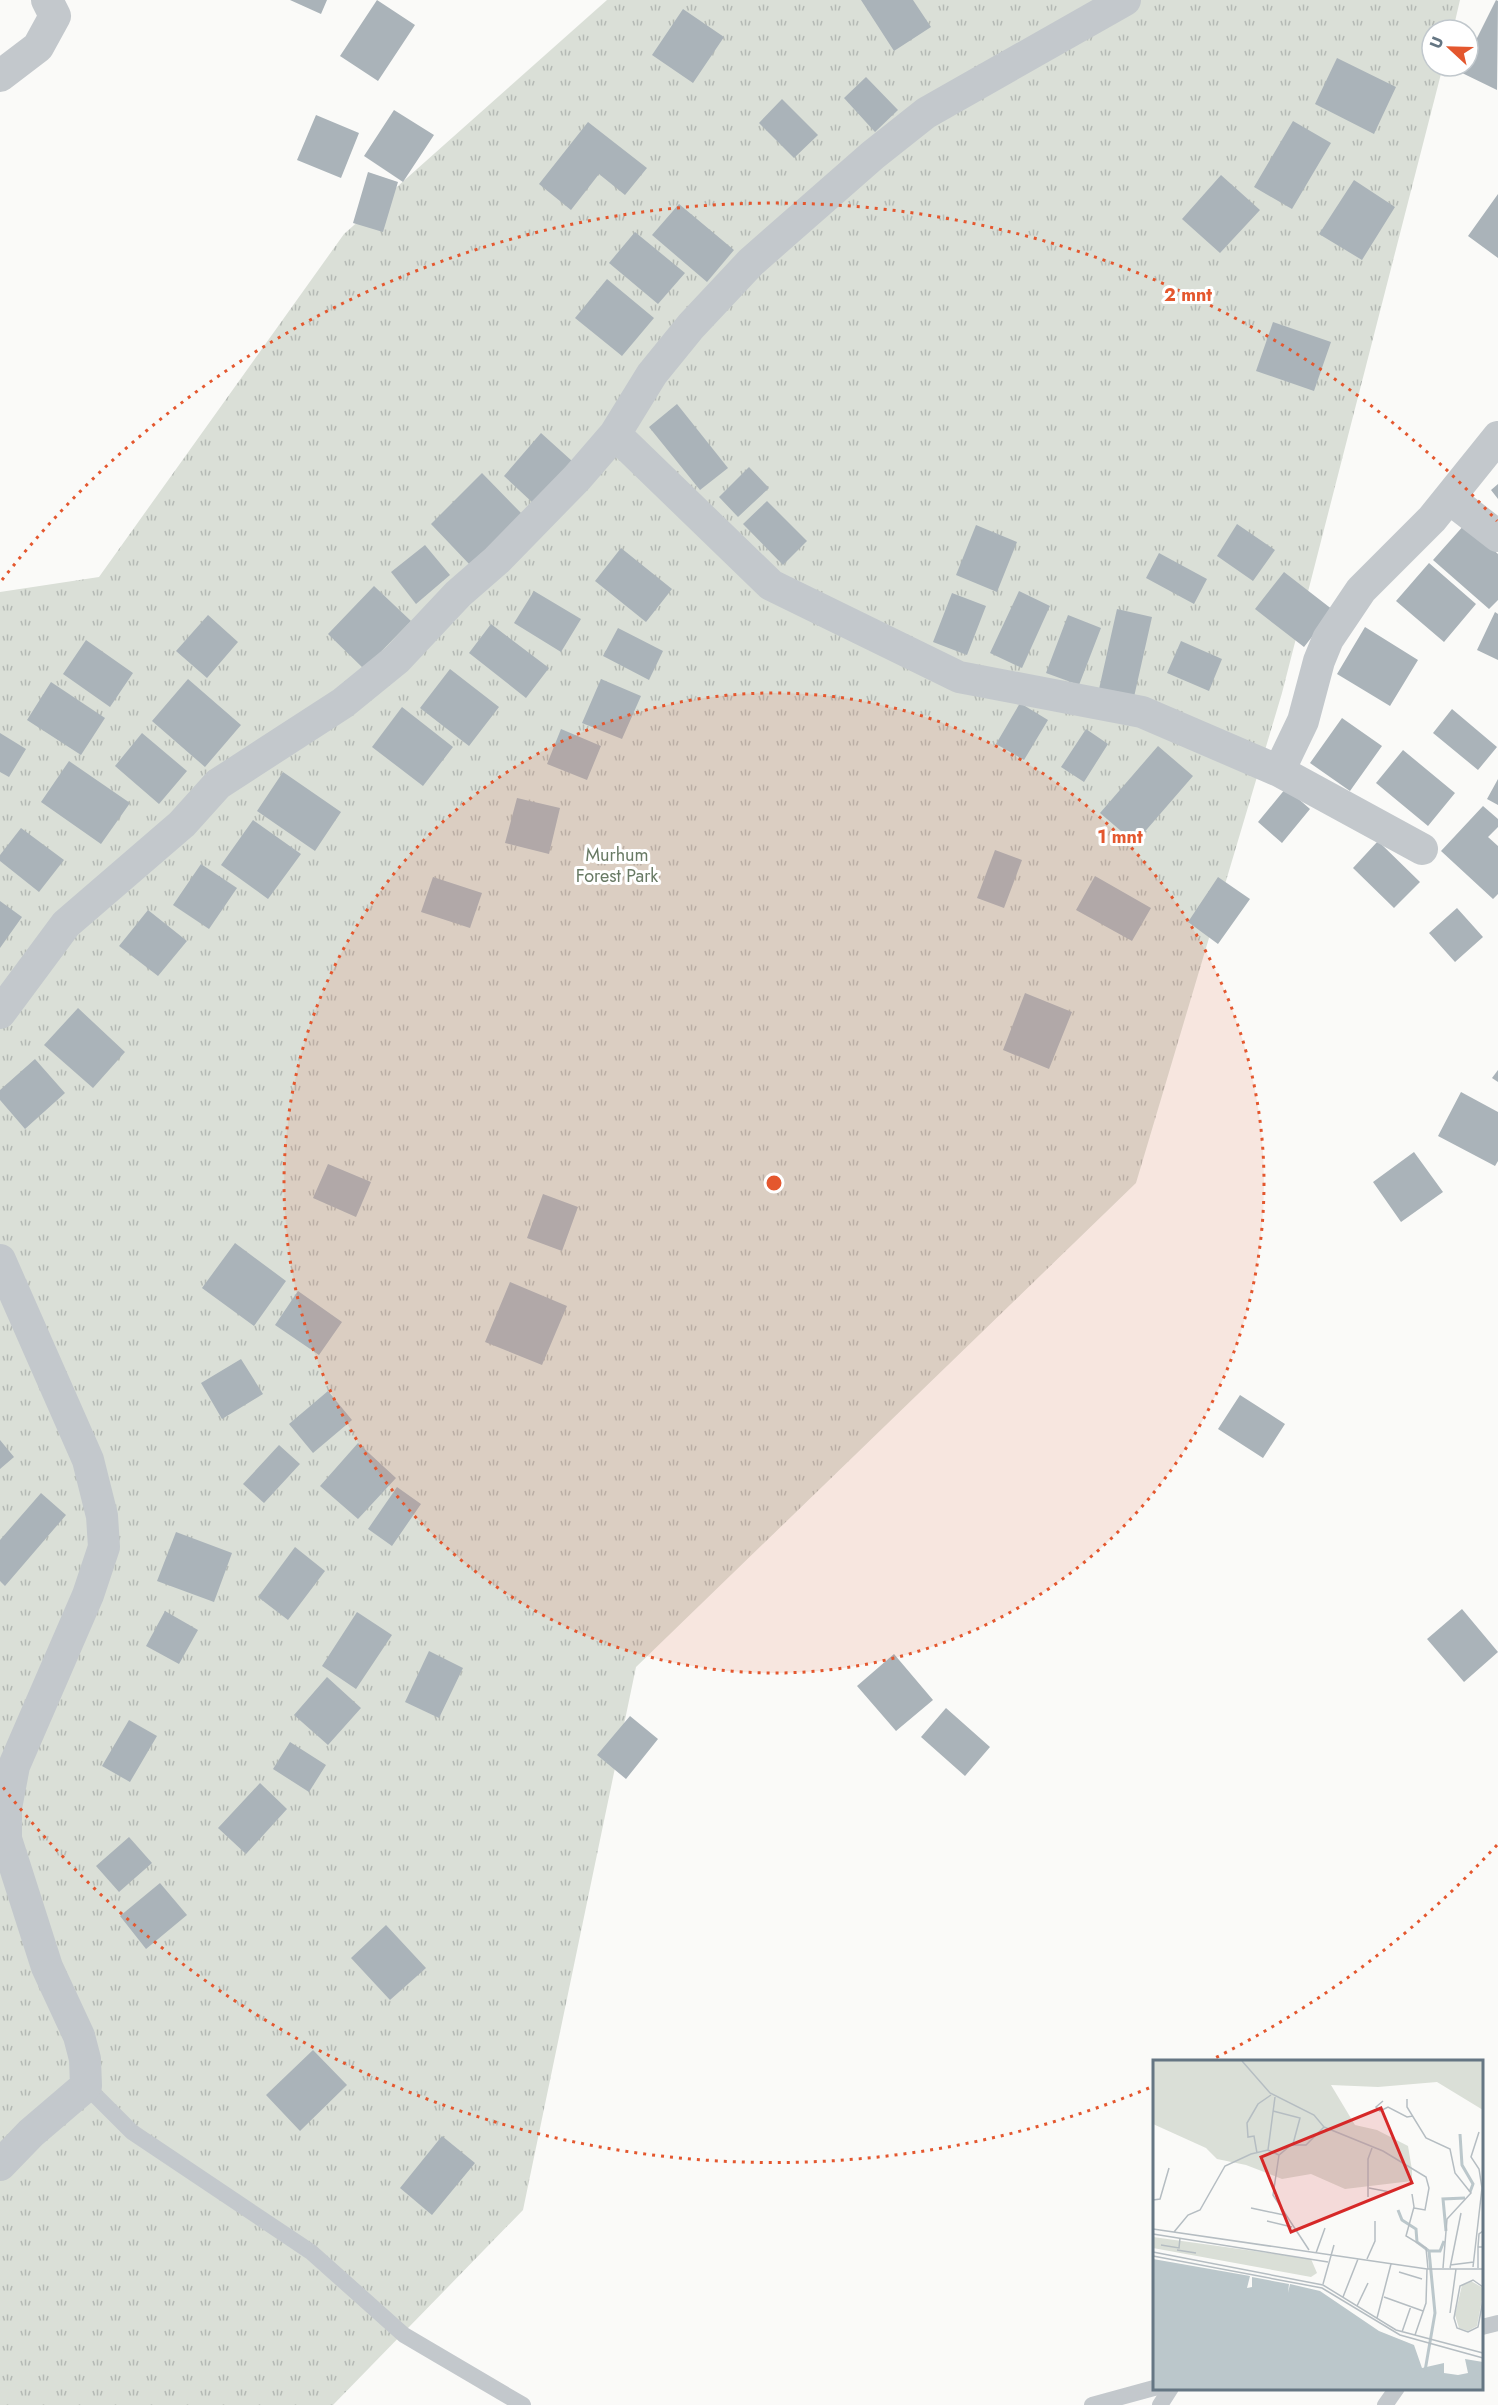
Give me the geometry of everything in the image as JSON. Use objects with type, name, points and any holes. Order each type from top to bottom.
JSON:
[{"type":"street","points":[[0,76],[38,47],[55,16],[47,0]]},
{"type":"street","points":[[0,1013],[66,924],[182,824],[218,784],[344,702],[397,659],[458,594],[497,560],[577,478],[615,434],[652,375],[691,326],[751,262],[873,155],[926,113],[1125,0]]},
{"type":"street","points":[[615,434],[771,585],[959,677],[1142,712],[1279,771],[1422,849]]},
{"type":"street","points":[[1279,771],[1303,721],[1319,661],[1328,639],[1360,590],[1408,544],[1498,437]]},
{"type":"street","points":[[1449,498],[1498,536]]},
{"type":"street","points":[[0,1260],[88,1460],[102,1516],[104,1547],[88,1595],[7,1761],[6,1839],[47,1967],[79,2036],[85,2059],[86,2086],[31,2133],[0,2165]]},
{"type":"lane","points":[[86,2086],[132,2132],[311,2252],[404,2335],[523,2405]]},
{"type":"lane","points":[[1483,2327],[1498,2323]]},
{"type":"lane","points":[[1092,2405],[1153,2389]]},
{"type":"lane","points":[[1160,2405],[1170,2390]]},
{"type":"lane","points":[[1385,2405],[1396,2390]]},
{"type":"green space","name":"Murhum Forest Park","points":[[607,0],[1460,0],[1456,18],[1420,18],[1420,78],[1440,78],[1282,693],[1136,1183],[636,1667],[523,2210],[333,2405],[0,2405],[0,592],[99,577],[344,234]]},
{"type":"building","points":[[290,0],[327,0],[321,14]]},
{"type":"building","points":[[377,0],[415,25],[378,81],[340,56]]},
{"type":"building","points":[[861,0],[913,0],[931,27],[894,51]]},
{"type":"building","points":[[1496,0],[1498,1],[1497,90],[1472,78],[1480,78],[1480,32]]},
{"type":"building","points":[[683,9],[724,37],[693,83],[652,55]]},
{"type":"building","points":[[1337,58],[1396,87],[1374,134],[1315,104]]},
{"type":"building","points":[[866,77],[898,110],[875,132],[844,98]]},
{"type":"building","points":[[782,99],[818,135],[794,158],[759,123]]},
{"type":"building","points":[[394,110],[434,135],[403,182],[364,156]]},
{"type":"building","points":[[316,115],[359,133],[341,178],[297,160]]},
{"type":"building","points":[[1293,121],[1331,143],[1292,209],[1254,187]]},
{"type":"building","points":[[588,122],[647,168],[625,195],[599,174],[571,210],[539,184]]},
{"type":"building","points":[[368,172],[398,182],[383,232],[353,223]]},
{"type":"building","points":[[1221,175],[1260,210],[1220,253],[1182,219]]},
{"type":"building","points":[[1354,180],[1395,207],[1362,260],[1319,234]]},
{"type":"building","points":[[1498,194],[1498,258],[1468,236]]},
{"type":"building","points":[[679,204],[734,250],[707,282],[652,235]]},
{"type":"building","points":[[635,232],[685,273],[658,304],[609,263]]},
{"type":"building","points":[[607,279],[654,318],[622,356],[575,318]]},
{"type":"building","points":[[1273,322],[1331,342],[1314,391],[1256,371]]},
{"type":"building","points":[[677,404],[728,468],[700,490],[649,427]]},
{"type":"building","points":[[541,433],[572,461],[534,504],[504,476]]},
{"type":"building","points":[[749,467],[769,488],[738,517],[719,497]]},
{"type":"building","points":[[482,473],[522,514],[471,566],[431,524]]},
{"type":"building","points":[[1498,484],[1498,499],[1491,490]]},
{"type":"building","points":[[767,501],[807,541],[783,565],[743,524]]},
{"type":"building","points":[[1237,524],[1275,550],[1253,581],[1217,556]]},
{"type":"building","points":[[1465,524],[1498,554],[1498,600],[1489,609],[1433,560]]},
{"type":"building","points":[[976,525],[1017,542],[997,592],[956,575]]},
{"type":"building","points":[[425,545],[450,575],[416,604],[391,572]]},
{"type":"building","points":[[621,548],[672,589],[646,622],[595,581]]},
{"type":"building","points":[[1159,553],[1207,579],[1194,604],[1146,578]]},
{"type":"building","points":[[1429,563],[1476,604],[1444,642],[1396,601]]},
{"type":"building","points":[[1284,572],[1333,610],[1304,647],[1255,609]]},
{"type":"building","points":[[374,586],[411,621],[364,669],[328,634]]},
{"type":"building","points":[[534,591],[581,619],[561,652],[514,623]]},
{"type":"building","points":[[1019,591],[1050,606],[1022,668],[990,653]]},
{"type":"building","points":[[952,593],[986,606],[967,655],[933,642]]},
{"type":"building","points":[[1117,609],[1152,617],[1134,697],[1099,689]]},
{"type":"building","points":[[1495,612],[1498,614],[1498,660],[1477,650]]},
{"type":"building","points":[[208,615],[238,642],[207,678],[176,651]]},
{"type":"building","points":[[1068,615],[1101,628],[1079,685],[1046,673]]},
{"type":"building","points":[[491,624],[549,668],[526,698],[469,653]]},
{"type":"building","points":[[1365,627],[1418,660],[1390,706],[1337,674]]},
{"type":"building","points":[[618,628],[663,651],[649,680],[603,656]]},
{"type":"building","points":[[86,640],[133,673],[110,707],[63,674]]},
{"type":"building","points":[[1181,641],[1222,659],[1209,691],[1167,673]]},
{"type":"building","points":[[450,669],[499,707],[469,746],[420,708]]},
{"type":"building","points":[[188,679],[241,725],[205,767],[152,721]]},
{"type":"building","points":[[601,679],[641,696],[622,739],[582,723]]},
{"type":"building","points":[[51,682],[105,718],[81,755],[27,720]]},
{"type":"building","points":[[1020,703],[1048,720],[1024,760],[996,744]]},
{"type":"building","points":[[402,707],[453,747],[423,786],[372,747]]},
{"type":"building","points":[[1452,709],[1497,747],[1478,770],[1433,733]]},
{"type":"building","points":[[1342,718],[1382,746],[1350,791],[1310,763]]},
{"type":"building","points":[[561,729],[601,746],[587,780],[547,764]]},
{"type":"building","points":[[1086,729],[1108,744],[1084,782],[1061,767]]},
{"type":"building","points":[[0,733],[26,749],[9,777],[0,772]]},
{"type":"building","points":[[142,733],[187,771],[159,804],[115,766]]},
{"type":"building","points":[[1158,746],[1193,776],[1135,843],[1100,813]]},
{"type":"building","points":[[1403,750],[1455,793],[1428,826],[1376,783]]},
{"type":"building","points":[[69,761],[130,803],[101,844],[41,802]]},
{"type":"building","points":[[283,772],[341,812],[315,851],[257,811]]},
{"type":"building","points":[[1498,779],[1498,805],[1487,799]]},
{"type":"building","points":[[1286,788],[1310,809],[1282,843],[1258,822]]},
{"type":"building","points":[[517,798],[560,808],[549,854],[505,843]]},
{"type":"building","points":[[1483,806],[1498,819],[1498,827],[1488,837],[1498,846],[1498,894],[1493,899],[1441,851]]},
{"type":"building","points":[[253,820],[301,854],[268,899],[221,865]]},
{"type":"building","points":[[21,828],[64,860],[39,892],[0,861],[0,855]]},
{"type":"building","points":[[1378,841],[1420,882],[1394,908],[1353,868]]},
{"type":"building","points":[[995,850],[1022,860],[1004,908],[977,898]]},
{"type":"building","points":[[201,864],[237,888],[209,929],[173,905]]},
{"type":"building","points":[[1095,876],[1151,908],[1132,941],[1076,910]]},
{"type":"building","points":[[433,877],[482,893],[470,928],[421,912]]},
{"type":"building","points":[[1218,877],[1250,899],[1218,944],[1188,922]]},
{"type":"building","points":[[0,901],[22,917],[0,948]]},
{"type":"building","points":[[1457,908],[1483,937],[1455,962],[1429,933]]},
{"type":"building","points":[[148,910],[187,941],[158,976],[119,946]]},
{"type":"building","points":[[1025,993],[1072,1012],[1049,1069],[1003,1050]]},
{"type":"building","points":[[78,1008],[125,1052],[93,1088],[44,1045]]},
{"type":"building","points":[[35,1059],[65,1093],[25,1129],[0,1100],[0,1090]]},
{"type":"building","points":[[1498,1070],[1498,1082],[1492,1078]]},
{"type":"building","points":[[1461,1092],[1498,1112],[1498,1161],[1495,1166],[1438,1136]]},
{"type":"building","points":[[1414,1152],[1443,1192],[1401,1222],[1373,1182]]},
{"type":"building","points":[[328,1164],[371,1182],[356,1217],[313,1198]]},
{"type":"building","points":[[543,1194],[578,1207],[562,1251],[527,1238]]},
{"type":"building","points":[[235,1243],[286,1281],[254,1326],[202,1288]]},
{"type":"building","points":[[510,1282],[567,1306],[542,1365],[485,1342]]},
{"type":"building","points":[[298,1291],[342,1322],[319,1355],[275,1325]]},
{"type":"building","points":[[241,1359],[263,1394],[222,1419],[201,1383]]},
{"type":"building","points":[[328,1391],[352,1420],[313,1453],[289,1424]]},
{"type":"building","points":[[1240,1395],[1285,1424],[1263,1458],[1218,1429]]},
{"type":"building","points":[[0,1440],[14,1457],[0,1469]]},
{"type":"building","points":[[358,1443],[396,1478],[358,1519],[320,1486]]},
{"type":"building","points":[[279,1445],[300,1464],[264,1503],[243,1484]]},
{"type":"building","points":[[397,1487],[421,1504],[392,1546],[368,1529]]},
{"type":"building","points":[[41,1493],[66,1515],[5,1586],[0,1581],[0,1540]]},
{"type":"building","points":[[176,1532],[232,1553],[214,1602],[157,1581]]},
{"type":"building","points":[[295,1547],[325,1571],[288,1620],[258,1597]]},
{"type":"building","points":[[1462,1609],[1498,1652],[1464,1682],[1427,1639]]},
{"type":"building","points":[[165,1611],[198,1630],[179,1664],[146,1646]]},
{"type":"building","points":[[357,1612],[392,1635],[356,1689],[322,1666]]},
{"type":"building","points":[[429,1651],[463,1668],[439,1718],[405,1702]]},
{"type":"building","points":[[894,1654],[933,1700],[896,1731],[857,1686]]},
{"type":"building","points":[[327,1677],[361,1708],[328,1745],[294,1715]]},
{"type":"building","points":[[946,1708],[990,1747],[965,1776],[921,1737]]},
{"type":"building","points":[[630,1716],[658,1739],[626,1779],[597,1755]]},
{"type":"building","points":[[129,1720],[157,1736],[130,1782],[102,1766]]},
{"type":"building","points":[[290,1742],[326,1765],[309,1792],[273,1769]]},
{"type":"building","points":[[260,1783],[287,1809],[246,1854],[218,1828]]},
{"type":"building","points":[[129,1837],[152,1863],[119,1892],[96,1866]]},
{"type":"building","points":[[160,1883],[187,1915],[146,1949],[120,1916]]},
{"type":"building","points":[[386,1925],[426,1968],[390,2000],[351,1958]]},
{"type":"building","points":[[313,2050],[347,2085],[300,2131],[266,2095]]},
{"type":"building","points":[[442,2136],[475,2163],[432,2215],[400,2188]]}]
